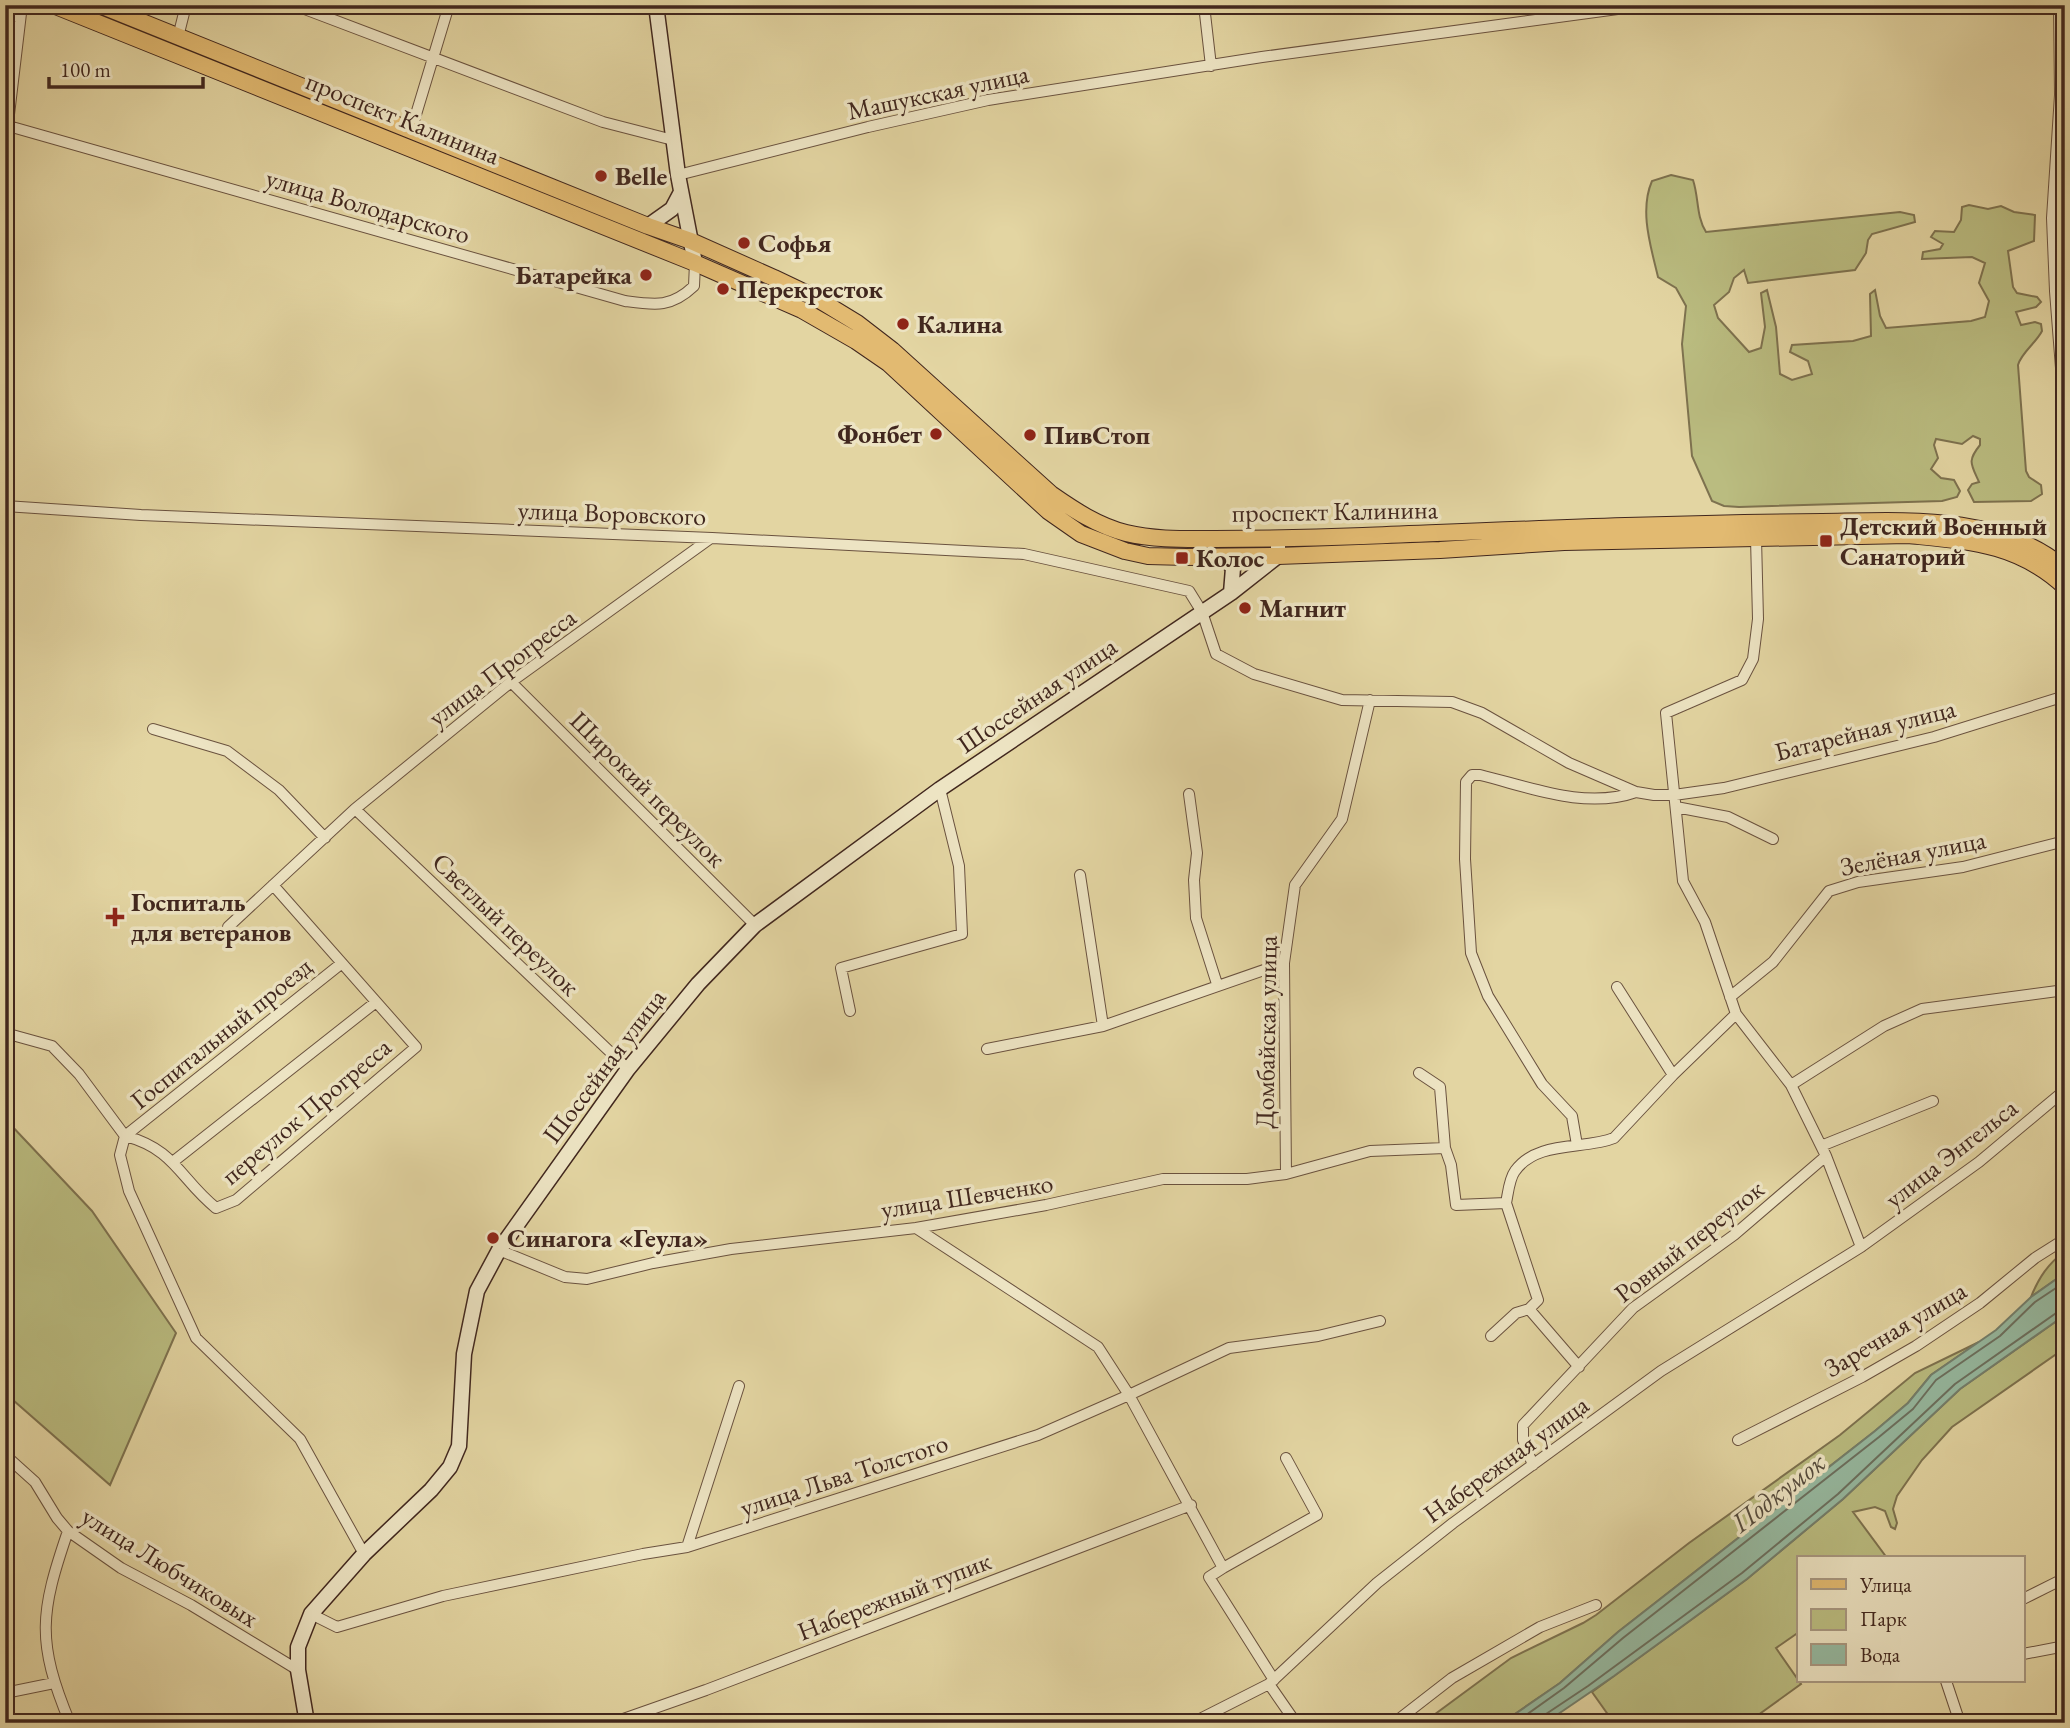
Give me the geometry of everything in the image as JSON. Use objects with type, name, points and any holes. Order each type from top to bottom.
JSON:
[{"type":"main road","name":"проспект Калинина","points":[[53,5],[695,263],[802,310],[888,363],[1048,511],[1081,534],[1125,551],[1148,555],[1278,556],[1564,542],[1908,535],[1961,540],[2015,553],[2044,569],[2065,587]]},
{"type":"main road","name":"проспект Калинина","points":[[100,5],[691,241],[816,298],[857,323],[892,350],[1051,494],[1078,513],[1124,533],[1151,538],[1278,539],[1657,524],[1913,521],[1958,526],[2015,539],[2064,566]]},
{"type":"main road","points":[[656,5],[678,175],[695,263]]},
{"type":"main road","points":[[648,226],[672,209],[681,192]]},
{"type":"main road","points":[[1278,539],[1278,556]]},
{"type":"main road","name":"Шоссейная улица","points":[[307,1723],[298,1670],[298,1647],[311,1614],[363,1554],[431,1490],[450,1467],[458,1446],[464,1354],[477,1291],[499,1250],[628,1069],[698,984],[755,925],[940,789],[1231,593],[1278,556]]},
{"type":"main road","name":"проспект Калинина","points":[[1212,557],[1228,562],[1233,568],[1231,593]]},
{"type":"street","points":[[5,148],[22,5]]},
{"type":"street","points":[[178,37],[186,5]]},
{"type":"street","points":[[294,5],[603,122],[673,140]]},
{"type":"street","points":[[411,131],[450,5]]},
{"type":"street","points":[[1204,5],[1211,65]]},
{"type":"street","name":"Машукская улица","points":[[678,175],[988,100],[1576,10],[1647,5]]},
{"type":"street","points":[[2059,5],[2062,107],[2052,218],[2065,418]]},
{"type":"street","points":[[5,13],[20,18]]},
{"type":"street","name":"улица Володарского","points":[[7,125],[625,301],[652,304],[680,300],[694,286],[695,263]]},
{"type":"street","name":"улица Воровского","points":[[5,506],[141,515],[712,538],[1024,554],[1189,591],[1202,612]]},
{"type":"street","name":"улица Прогресса","points":[[228,927],[355,809],[511,682],[712,538]]},
{"type":"street","points":[[1756,538],[1758,619],[1753,659],[1742,680],[1667,713],[1683,881],[1705,922],[1736,1014],[1791,1086],[1826,1156],[1861,1247]]},
{"type":"street","points":[[1202,612],[1216,654],[1254,674],[1342,700],[1452,702],[1482,713],[1569,763],[1636,792],[1674,795]]},
{"type":"street","name":"Широкий переулок","points":[[511,682],[755,925]]},
{"type":"street","name":"Батарейная улица","points":[[1674,795],[1724,788],[1934,737],[2065,696]]},
{"type":"street","name":"Домбайская улица","points":[[1286,1174],[1284,963],[1295,886],[1342,819],[1370,700]]},
{"type":"street","points":[[153,729],[227,751],[279,790],[325,838]]},
{"type":"street","points":[[1577,1145],[1572,1116],[1542,1084],[1489,996],[1471,953],[1465,859],[1466,782],[1472,775],[1480,775],[1587,800],[1618,799],[1636,792]]},
{"type":"street","points":[[850,1011],[841,968],[962,934],[959,866],[940,789]]},
{"type":"street","points":[[1189,794],[1197,853],[1194,880],[1196,918],[1217,984]]},
{"type":"street","points":[[1675,807],[1728,817],[1773,839]]},
{"type":"street","name":"Светлый переулок","points":[[355,809],[628,1069]]},
{"type":"street","name":"Зелёная улица","points":[[1730,997],[1773,962],[1829,891],[1858,882],[1963,867],[2065,841]]},
{"type":"street","points":[[1080,875],[1103,1026]]},
{"type":"street","name":"переулок Прогресса","points":[[174,1161],[199,1194],[216,1208],[236,1200],[416,1047],[273,885]]},
{"type":"street","name":"Госпитальный проезд","points":[[125,1136],[342,963]]},
{"type":"street","points":[[987,1049],[1103,1026],[1217,984],[1284,963]]},
{"type":"street","points":[[1617,987],[1673,1075]]},
{"type":"street","points":[[1791,1086],[1884,1026],[1922,1009],[2065,990]]},
{"type":"street","points":[[5,1033],[52,1046],[79,1073],[125,1136],[146,1141],[174,1161],[376,1002]]},
{"type":"street","points":[[1491,1336],[1516,1313],[1529,1308],[1538,1300],[1506,1203],[1513,1172],[1528,1159],[1559,1146],[1602,1143],[1614,1138],[1673,1075],[1736,1014]]},
{"type":"street","points":[[1419,1073],[1440,1087],[1445,1149],[1451,1165],[1456,1205],[1506,1203]]},
{"type":"street","name":"улица Энгельса","points":[[1861,1247],[1979,1162],[2065,1090]]},
{"type":"street","points":[[1821,1146],[1933,1101]]},
{"type":"street","points":[[125,1136],[120,1155],[128,1191],[196,1338],[300,1439],[363,1554]]},
{"type":"street","name":"улица Шевченко","points":[[499,1250],[565,1277],[587,1279],[731,1248],[916,1228],[1046,1205],[1163,1179],[1247,1179],[1286,1174],[1370,1151],[1445,1149]]},
{"type":"street","name":"Ровный переулок","points":[[1534,1465],[1523,1440],[1523,1425],[1633,1308],[1734,1235],[1826,1156]]},
{"type":"street","points":[[916,1228],[1098,1347],[1129,1395],[1223,1568]]},
{"type":"street","name":"Заречная улица","points":[[1738,1440],[1862,1377],[1916,1346],[1980,1303],[2035,1258],[2065,1239]]},
{"type":"street","name":"Набережная улица","points":[[1192,1723],[1272,1682],[1377,1583],[1453,1523],[1661,1371],[1861,1247]]},
{"type":"street","points":[[1529,1308],[1579,1367]]},
{"type":"street","name":"улица Льва Толстого","points":[[311,1614],[337,1627],[443,1596],[687,1547],[1038,1435],[1228,1348],[1318,1336],[1380,1321]]},
{"type":"street","points":[[687,1547],[739,1386]]},
{"type":"street","name":"улица Любчиковых","points":[[5,1455],[35,1482],[68,1531],[121,1568],[191,1605],[298,1670]]},
{"type":"street","points":[[1286,1458],[1317,1515],[1209,1577],[1296,1723]]},
{"type":"street","name":"Набережный тупик","points":[[612,1723],[719,1685],[1191,1505]]},
{"type":"street","points":[[68,1531],[51,1581],[45,1615],[46,1648],[54,1683],[70,1723]]},
{"type":"street","points":[[2024,1598],[2065,1578]]},
{"type":"street","points":[[1394,1723],[1451,1678],[1540,1627],[1596,1605]]},
{"type":"street","points":[[2024,1654],[2065,1646]]},
{"type":"street","points":[[1946,1682],[1960,1723]]},
{"type":"street","points":[[5,1693],[54,1683]]},
{"type":"green space","points":[[1671,175],[1693,180],[1706,232],[1900,212],[1914,215],[1915,222],[1872,234],[1866,253],[1855,270],[1748,283],[1744,270],[1734,278],[1729,292],[1714,305],[1718,318],[1749,352],[1761,348],[1765,327],[1761,293],[1767,290],[1776,327],[1780,374],[1792,380],[1812,374],[1808,361],[1790,352],[1792,345],[1853,341],[1871,336],[1870,294],[1875,290],[1880,316],[1886,328],[1971,321],[1985,317],[1989,301],[1979,283],[1985,263],[1972,257],[1922,259],[1923,252],[1940,249],[1943,244],[1931,237],[1935,231],[1954,232],[1961,220],[1962,207],[1969,205],[1988,209],[2001,206],[2014,212],[2035,215],[2034,241],[2008,251],[2013,287],[2017,293],[2037,297],[2041,302],[2036,307],[2016,312],[2021,325],[2035,322],[2041,324],[2042,331],[2018,365],[2026,471],[2029,477],[2041,485],[2042,494],[2031,501],[1974,502],[1968,490],[1972,484],[1979,482],[1972,459],[1980,445],[1980,439],[1973,436],[1962,444],[1936,439],[1934,445],[1938,458],[1931,469],[1941,478],[1954,480],[1960,491],[1957,497],[1942,501],[1739,507],[1724,506],[1712,501],[1692,456],[1682,344],[1686,306],[1676,288],[1658,277],[1646,217],[1646,204],[1652,181]]},
{"type":"green space","points":[[9,1123],[92,1211],[176,1333],[110,1485],[5,1393],[5,1126]]},
{"type":"green space","points":[[2065,1251],[2065,1273],[2031,1297],[2045,1271]]},
{"type":"green space","points":[[2065,1315],[2065,1348],[1952,1427],[1922,1460],[1897,1496],[1893,1509],[1897,1523],[1895,1529],[1891,1527],[1885,1511],[1875,1507],[1853,1512],[1886,1556],[1797,1556],[1797,1633],[1776,1648],[1797,1682],[1801,1684],[1747,1723],[1614,1723],[1592,1692],[1747,1579],[1843,1499],[1960,1389]]},
{"type":"green space","points":[[1979,1342],[1931,1375],[1908,1403],[1875,1431],[1618,1632],[1560,1683],[1502,1723],[1423,1723],[1511,1658],[1596,1615],[1689,1543],[1840,1435],[1915,1373]]},
{"type":"water","name":"Подкумок","points":[[2065,1273],[2065,1315],[1960,1389],[1843,1499],[1747,1579],[1545,1723],[1502,1723],[1560,1683],[1618,1632],[1875,1431],[1908,1403],[1931,1375],[1996,1330],[2031,1297]]},
{"type":"place","name":"Belle","points":[[601,176]]},
{"type":"place","name":"Софья","points":[[744,243]]},
{"type":"place","name":"Батарейка","points":[[646,275]]},
{"type":"place","name":"Перекресток","points":[[723,289]]},
{"type":"place","name":"Калина","points":[[903,324]]},
{"type":"place","name":"Фонбет","points":[[936,434]]},
{"type":"place","name":"ПивСтоп","points":[[1030,435]]},
{"type":"place","name":"Детский Военный Санаторий","points":[[1826,541]]},
{"type":"place","name":"Колос","points":[[1182,558]]},
{"type":"place","name":"Магнит","points":[[1245,608]]},
{"type":"place","name":"Госпиталь для ветеранов","points":[[115,917]]},
{"type":"place","name":"Синагога «Геула»","points":[[493,1238]]}]
